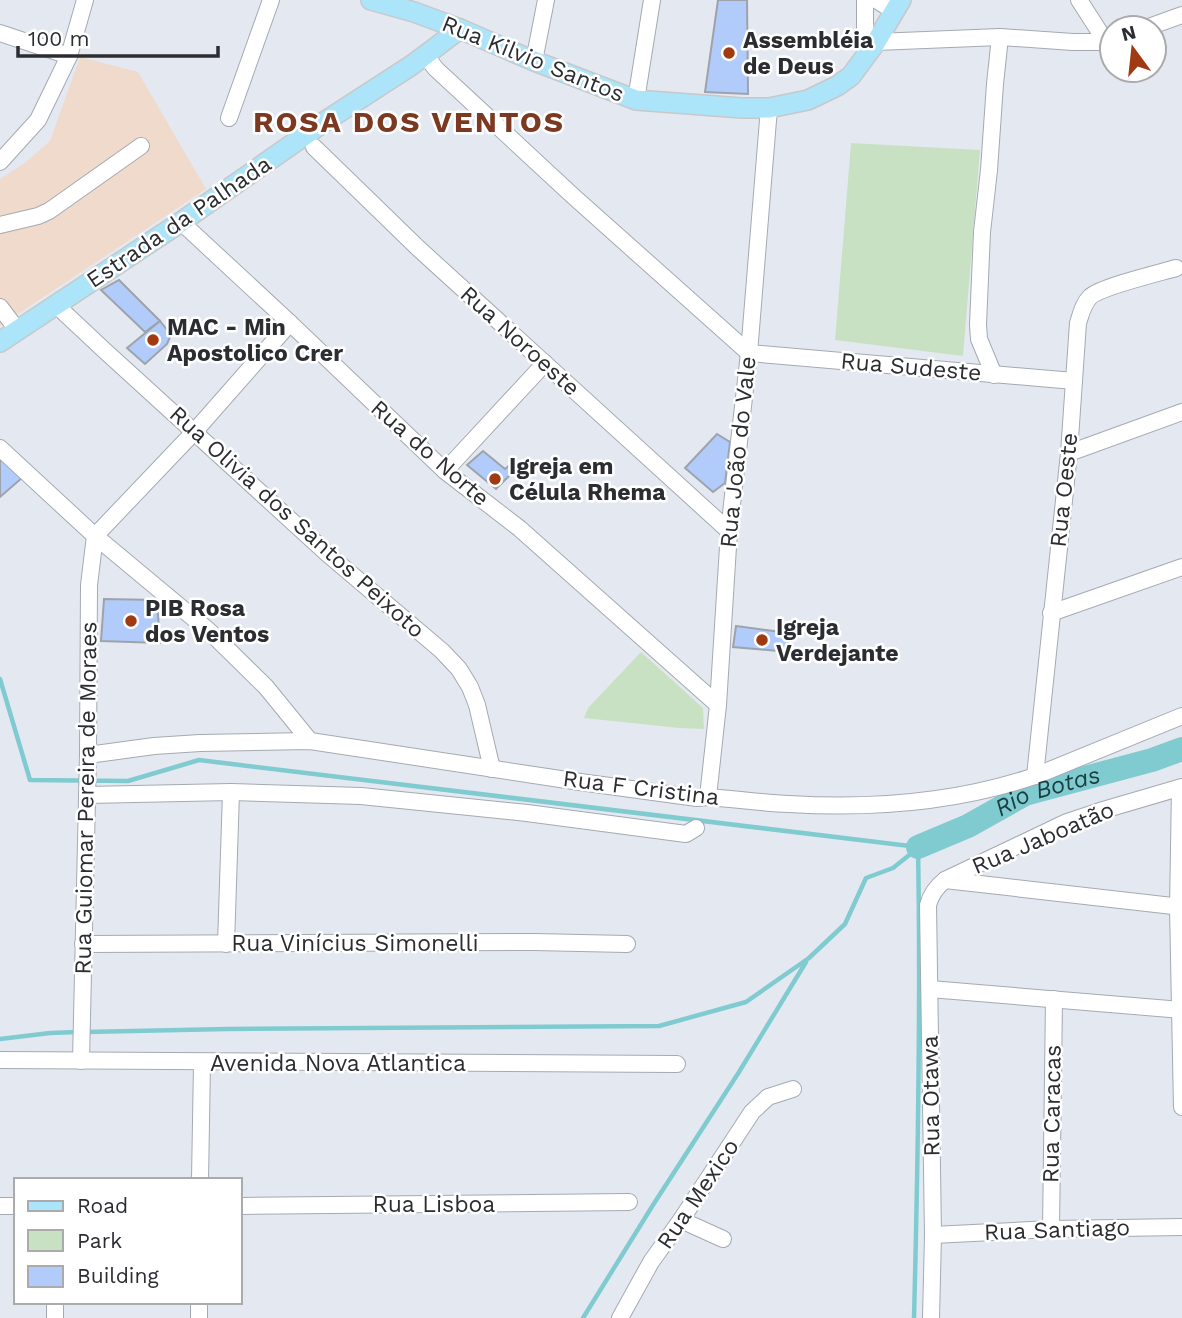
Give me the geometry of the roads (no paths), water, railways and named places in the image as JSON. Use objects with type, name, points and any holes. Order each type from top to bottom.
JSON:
[{"type":"main road","name":"Rua Kilvio Santos","points":[[372,0],[415,6],[534,61],[636,100],[742,108],[768,108],[808,100],[837,86],[850,76],[871,49],[897,6]]},
{"type":"main road","name":"Estrada da Palhada","points":[[0,342],[460,29]]},
{"type":"street","points":[[0,162],[38,120],[69,56],[85,0]]},
{"type":"street","points":[[229,118],[271,0]]},
{"type":"street","points":[[534,61],[546,0]]},
{"type":"street","points":[[636,100],[652,0]]},
{"type":"street","points":[[864,0],[871,49],[1000,37],[1098,41]]},
{"type":"street","points":[[876,0],[897,6]]},
{"type":"street","points":[[1079,0],[1098,26]]},
{"type":"street","points":[[0,33],[69,56]]},
{"type":"street","points":[[994,375],[979,339],[978,325],[982,232],[1000,37]]},
{"type":"street","points":[[425,55],[436,69],[573,196],[749,353]]},
{"type":"street","name":"Rua João do Vale","points":[[708,797],[718,705],[729,531],[749,353],[768,108]]},
{"type":"street","points":[[0,225],[49,211],[141,146]]},
{"type":"street","name":"Rua Noroeste","points":[[314,147],[418,248],[729,531]]},
{"type":"street","name":"Rua do Norte","points":[[180,222],[445,471],[519,528],[718,705]]},
{"type":"street","name":"Rua Oeste","points":[[1035,776],[1069,453],[1078,323],[1084,305],[1092,295],[1176,268]]},
{"type":"street","name":"Rua Olivia dos Santos Peixoto","points":[[56,305],[330,556],[442,651],[459,669],[477,705],[492,769]]},
{"type":"street","points":[[0,307],[18,331]]},
{"type":"street","points":[[95,537],[195,431],[290,323]]},
{"type":"street","points":[[969,372],[979,339]]},
{"type":"street","name":"Rua Sudeste","points":[[749,353],[1074,381]]},
{"type":"street","points":[[445,471],[545,363]]},
{"type":"street","points":[[1069,453],[1182,412]]},
{"type":"street","points":[[0,448],[95,537],[209,631],[265,687],[310,741]]},
{"type":"street","name":"Rua Guiomar Pereira de Moraes","points":[[81,1053],[89,585],[95,537]]},
{"type":"street","points":[[1051,612],[1182,567]]},
{"type":"street","name":"Rua F Cristina","points":[[88,759],[154,746],[310,741],[697,798],[790,804],[894,804],[947,799],[1035,776],[1182,716]]},
{"type":"street","points":[[1181,788],[1182,1107]]},
{"type":"street","name":"Rua Jaboatão","points":[[945,880],[1067,822],[1181,788]]},
{"type":"street","name":"Rua F Cristina","points":[[87,792],[231,792],[375,798],[540,814],[686,834],[696,828]]},
{"type":"street","points":[[226,944],[231,792]]},
{"type":"street","points":[[945,880],[1180,907]]},
{"type":"street","name":"Rua Otawa","points":[[931,1318],[933,1235],[928,905],[935,889],[945,880]]},
{"type":"street","name":"Rua Vinícius Simonelli","points":[[83,944],[627,944]]},
{"type":"street","points":[[930,989],[1181,1010]]},
{"type":"street","name":"Rua Caracas","points":[[1051,1229],[1054,999]]},
{"type":"street","name":"Avenida Nova Atlantica","points":[[0,1060],[81,1053],[202,1062],[677,1064]]},
{"type":"street","points":[[200,1178],[202,1062]]},
{"type":"street","name":"Rua Mexico","points":[[620,1318],[651,1262],[752,1112],[768,1097],[793,1089]]},
{"type":"street","name":"Rua Lisboa","points":[[242,1206],[629,1202]]},
{"type":"street","points":[[681,1220],[723,1239]]},
{"type":"street","name":"Rua Santiago","points":[[933,1235],[1051,1229],[1182,1227]]},
{"type":"waterway","points":[[0,679],[30,780],[128,781],[199,760],[918,847]]},
{"type":"waterway","name":"Rio Botas","points":[[918,847],[968,826],[1025,794],[1152,760],[1182,749]]},
{"type":"waterway","points":[[86,1032],[659,1026],[746,1002],[809,958],[845,924],[866,878],[893,868],[918,848]]},
{"type":"waterway","points":[[914,1318],[919,1083],[918,848]]},
{"type":"waterway","points":[[583,1318],[806,962]]},
{"type":"waterway","points":[[0,1039],[77,1032]]},
{"type":"place","name":"Assembléia de Deus","points":[[729,53]]},
{"type":"place","name":"MAC - Min Apostolico Crer","points":[[153,340]]},
{"type":"place","name":"Igreja em Célula Rhema","points":[[495,479]]},
{"type":"place","name":"PIB Rosa dos Ventos","points":[[131,621]]},
{"type":"place","name":"Igreja Verdejante","points":[[762,640]]},
{"type":"district","name":"ROSA DOS VENTOS","points":[[409,121]]}]
